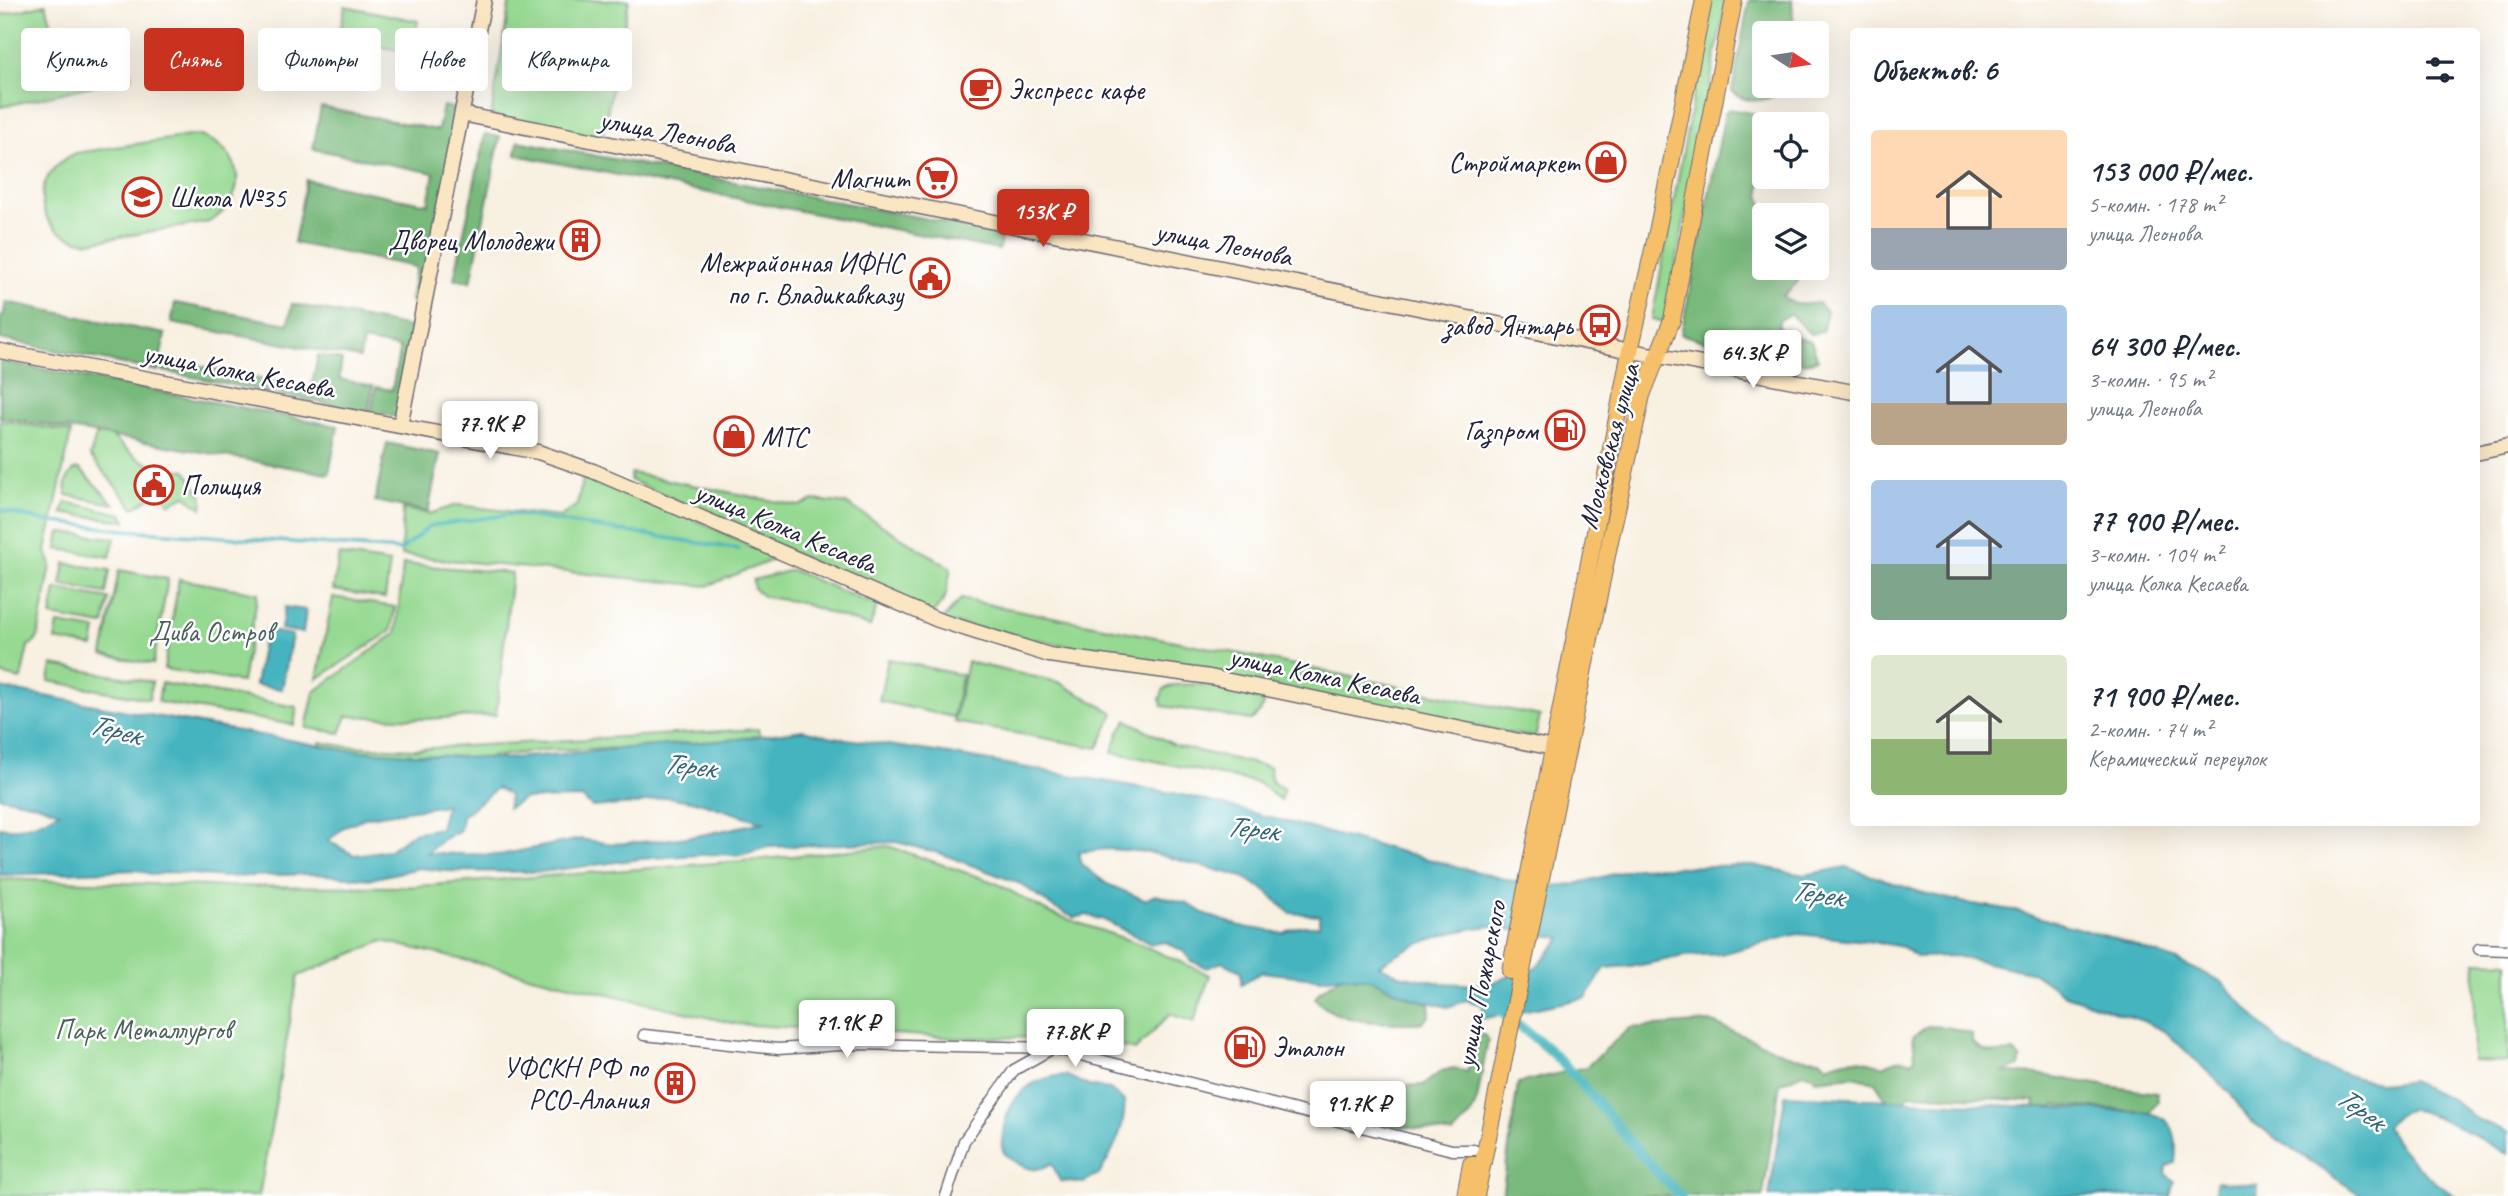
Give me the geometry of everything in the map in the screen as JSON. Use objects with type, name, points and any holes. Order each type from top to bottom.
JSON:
[{"type":"main road","name":"Московская улица","points":[[1537,864],[1553,748],[1608,476],[1630,351],[1704,0]]},
{"type":"main road","name":"Московская улица","points":[[1537,864],[1642,395],[1672,320],[1734,0]]},
{"type":"main road","name":"улица Пожарского","points":[[1476,1196],[1495,1074],[1537,864]]},
{"type":"main road","name":"улица Пожарского","points":[[1465,1196],[1474,1150],[1495,1074]]},
{"type":"street","points":[[400,426],[484,0]]},
{"type":"street","name":"улица Леонова","points":[[462,114],[1630,351],[1659,354],[1850,391]]},
{"type":"street","name":"улица Колка Кесаева","points":[[0,351],[538,452],[560,458],[938,620],[1049,655],[1224,679],[1553,748]]},
{"type":"street","points":[[2480,452],[2508,446]]},
{"type":"street","points":[[2479,949],[2508,950]]},
{"type":"street","points":[[644,1035],[778,1049],[856,1044],[1053,1048],[1452,1150],[1474,1150]]},
{"type":"street","points":[[946,1196],[964,1141],[1014,1070],[1053,1048]]},
{"type":"green space","points":[[510,0],[629,0],[624,28],[505,28]]},
{"type":"green space","points":[[1711,0],[1726,0],[1665,322],[1652,319]]},
{"type":"green space","points":[[1749,0],[1792,0],[1793,21],[1752,21],[1752,98],[1769,98],[1749,100],[1732,91]]},
{"type":"green space","points":[[46,4],[53,28],[21,28],[21,91],[70,91],[1,107],[0,15]]},
{"type":"green space","points":[[345,6],[418,21],[416,28],[395,28],[395,50],[381,47],[381,28],[341,28]]},
{"type":"green space","points":[[502,49],[502,91],[611,91],[602,139],[491,116]]},
{"type":"green space","points":[[443,106],[461,110],[422,303],[410,301],[416,267],[294,243],[306,180],[428,204],[434,173],[313,149],[321,107],[438,130]]},
{"type":"green space","points":[[1729,109],[1752,113],[1752,189],[1760,189],[1763,203],[1752,203],[1752,280],[1798,280],[1783,296],[1800,304],[1819,303],[1827,312],[1822,332],[1810,334],[1790,314],[1779,321],[1778,326],[1786,339],[1796,337],[1811,341],[1818,360],[1788,362],[1770,359],[1681,334],[1725,113]]},
{"type":"green space","points":[[485,134],[500,137],[471,282],[454,279]]},
{"type":"green space","points":[[196,135],[212,141],[224,150],[233,161],[237,173],[232,199],[223,212],[209,222],[90,242],[71,238],[57,230],[47,218],[42,204],[43,190],[49,176],[60,163],[76,153]]},
{"type":"green space","points":[[518,141],[1002,233],[999,250],[516,155]]},
{"type":"green space","points":[[6,302],[165,334],[158,371],[0,339],[0,317],[3,317]]},
{"type":"green space","points":[[175,303],[288,324],[292,304],[415,328],[398,417],[371,412],[376,387],[392,390],[400,348],[363,341],[360,358],[171,323]]},
{"type":"green space","points":[[318,355],[342,360],[339,379],[373,386],[368,412],[162,371],[164,359],[311,389]]},
{"type":"green space","points":[[0,361],[338,426],[329,474],[0,417]]},
{"type":"green space","points":[[0,420],[71,432],[46,551],[51,565],[38,637],[28,646],[21,679],[0,674]]},
{"type":"green space","points":[[107,431],[141,460],[160,467],[185,470],[203,498],[202,508],[185,496],[169,504],[161,491],[134,508],[90,456],[96,436]]},
{"type":"green space","points":[[387,443],[440,454],[428,512],[375,501]]},
{"type":"green space","points":[[76,469],[80,469],[114,504],[67,495],[67,480]]},
{"type":"green space","points":[[585,469],[775,559],[707,586],[401,555],[403,509],[429,514],[457,505],[560,517],[577,505]]},
{"type":"green space","points":[[631,473],[799,506],[814,500],[847,504],[951,568],[945,598],[932,615],[630,480]]},
{"type":"green space","points":[[66,502],[122,514],[126,521],[62,513]]},
{"type":"green space","points":[[60,532],[115,538],[110,557],[57,549]]},
{"type":"green space","points":[[339,555],[390,563],[385,598],[333,590]]},
{"type":"green space","points":[[65,563],[110,570],[106,593],[61,585]]},
{"type":"green space","points":[[403,564],[512,573],[496,715],[426,719],[347,716],[340,733],[306,728],[314,692],[396,633]]},
{"type":"green space","points":[[119,570],[168,579],[153,664],[103,655]]},
{"type":"green space","points":[[792,570],[877,606],[870,627],[798,602],[765,597],[754,589],[753,580]]},
{"type":"green space","name":"Дива Остров","points":[[179,579],[258,593],[242,682],[164,669]]},
{"type":"green space","points":[[56,589],[109,599],[104,625],[51,616]]},
{"type":"green space","points":[[333,597],[395,607],[391,631],[317,679]]},
{"type":"green space","points":[[961,599],[1540,716],[1535,738],[941,621]]},
{"type":"green space","points":[[58,624],[96,630],[93,647],[55,640]]},
{"type":"green space","points":[[888,659],[962,675],[953,717],[879,701]]},
{"type":"green space","points":[[967,662],[1058,682],[1114,713],[1098,748],[954,722]]},
{"type":"green space","points":[[52,665],[152,682],[149,699],[49,681]]},
{"type":"green space","points":[[161,683],[297,707],[294,725],[158,702]]},
{"type":"green space","points":[[1198,684],[1260,695],[1262,709],[1251,720],[1163,706],[1160,699],[1164,689],[1174,685]]},
{"type":"green space","points":[[1127,720],[1176,746],[1269,767],[1272,782],[1284,789],[1280,800],[1258,783],[1112,752],[1119,732]]},
{"type":"green space","points":[[758,729],[760,738],[751,745],[544,750],[468,760],[320,755],[320,742],[344,746],[414,749]]},
{"type":"green space","name":"Парк Металлургов","points":[[888,846],[996,883],[1050,913],[1137,943],[1210,975],[1194,1022],[1170,1014],[1135,1050],[1080,1037],[957,1038],[736,1024],[383,941],[298,976],[259,1196],[0,1196],[0,879],[209,886],[404,887],[755,860]]},
{"type":"green space","points":[[2476,961],[2508,962],[2508,1062],[2473,1061]]},
{"type":"green space","points":[[1342,976],[1371,979],[1411,998],[1429,1003],[1430,1015],[1422,1023],[1395,1023],[1365,1021],[1336,1014],[1315,998],[1320,991]]},
{"type":"green space","points":[[1710,1022],[1794,1057],[1820,1059],[1827,1066],[1849,1059],[1883,1066],[1900,1060],[1911,1062],[1915,1058],[1913,1037],[1927,1026],[1948,1027],[1972,1034],[1972,1042],[1987,1051],[2014,1052],[2021,1059],[2019,1066],[2004,1072],[2037,1074],[2157,1093],[2158,1101],[2150,1112],[2055,1105],[2051,1112],[2034,1107],[2035,1101],[1910,1094],[1902,1104],[1887,1101],[1875,1082],[1854,1076],[1815,1080],[1813,1075],[1803,1073],[1780,1083],[1763,1196],[1502,1196],[1518,1083],[1586,1067],[1630,1028]]},
{"type":"green space","points":[[1478,1033],[1488,1040],[1477,1100],[1471,1115],[1453,1134],[1393,1125],[1386,1120],[1402,1086],[1423,1085],[1442,1071],[1453,1068],[1467,1072],[1475,1051],[1473,1039]]},
{"type":"water","points":[[285,607],[306,610],[303,633],[281,629]]},
{"type":"water","points":[[265,630],[292,635],[282,689],[255,685]]},
{"type":"water","name":"Терек","points":[[0,688],[345,750],[501,759],[737,739],[803,730],[1184,795],[1512,881],[1551,886],[1575,884],[1637,868],[1751,865],[1805,875],[1846,867],[1920,892],[2012,910],[2117,939],[2177,961],[2221,981],[2284,1048],[2316,1065],[2361,1079],[2392,1084],[2411,1081],[2453,1100],[2474,1118],[2508,1132],[2508,1154],[2434,1116],[2413,1110],[2405,1111],[2386,1127],[2417,1165],[2455,1196],[2362,1196],[2249,1120],[2229,1092],[2166,1032],[2143,1021],[2065,995],[2034,973],[1955,956],[1916,957],[1903,947],[1875,942],[1798,934],[1720,954],[1684,956],[1641,965],[1605,968],[1586,998],[1481,1019],[1483,1005],[1466,1000],[1448,1007],[1411,998],[1371,979],[1342,976],[1323,979],[1262,972],[1241,984],[1241,971],[1222,962],[1207,968],[1191,961],[1183,951],[1166,942],[1151,944],[1104,920],[1086,915],[1075,918],[1054,908],[1021,884],[942,854],[896,842],[768,847],[741,855],[640,859],[540,872],[446,871],[419,868],[371,879],[314,874],[223,877],[170,872],[154,875],[137,870],[0,875],[0,827],[23,827],[59,812],[40,805],[0,797]],"holes":[[[497,788],[509,795],[508,808],[524,799],[582,798],[592,807],[637,804],[667,797],[702,803],[763,822],[696,836],[654,841],[613,844],[580,839],[499,855],[427,853],[460,830],[462,816]],[[446,805],[440,828],[413,833],[390,850],[354,855],[328,841],[345,826],[367,817]],[[1108,849],[1148,852],[1243,877],[1266,891],[1290,913],[1319,915],[1319,926],[1300,926],[1283,933],[1244,927],[1206,915],[1187,903],[1155,895],[1145,900],[1107,884],[1081,864],[1079,852]],[[1489,926],[1562,938],[1536,967],[1485,985],[1442,983],[1399,975],[1379,965],[1418,944]]]},
{"type":"water","points":[[1065,1075],[1089,1086],[1110,1089],[1124,1101],[1121,1130],[1113,1149],[1099,1175],[1084,1183],[1060,1181],[1052,1163],[1037,1169],[1024,1167],[1010,1158],[1002,1148],[1006,1119],[1016,1099],[1023,1091],[1041,1080]]},
{"type":"water","points":[[1785,1095],[2145,1112],[2163,1118],[2175,1136],[2175,1163],[2167,1166],[2166,1174],[2174,1181],[2170,1196],[1769,1196]]},
{"type":"water","points":[[2216,1181],[2258,1185],[2257,1196],[2215,1196]]},
{"type":"waterway","points":[[0,510],[44,521],[126,530],[401,550],[430,526],[513,514],[738,549]]},
{"type":"waterway","points":[[1493,1006],[1559,1059],[1681,1196]]},
{"type":"place","name":"Экспресс кафе","points":[[981,89]]},
{"type":"place","name":"Строймаркет","points":[[1606,162]]},
{"type":"place","name":"Магнит","points":[[937,178]]},
{"type":"place","name":"Школа №35","points":[[142,197]]},
{"type":"place","name":"Дворец Молодежи","points":[[580,240]]},
{"type":"place","name":"Межрайонная ИФНС по г. Владикавказу","points":[[930,278]]},
{"type":"place","name":"завод Янтарь","points":[[1600,325]]},
{"type":"place","name":"Газпром","points":[[1565,430]]},
{"type":"place","name":"МТС","points":[[734,436]]},
{"type":"place","name":"Полиция","points":[[154,485]]},
{"type":"place","name":"Эталон","points":[[1245,1047]]},
{"type":"place","name":"УФСКН РФ по РСО-Алания","points":[[675,1083]]}]
